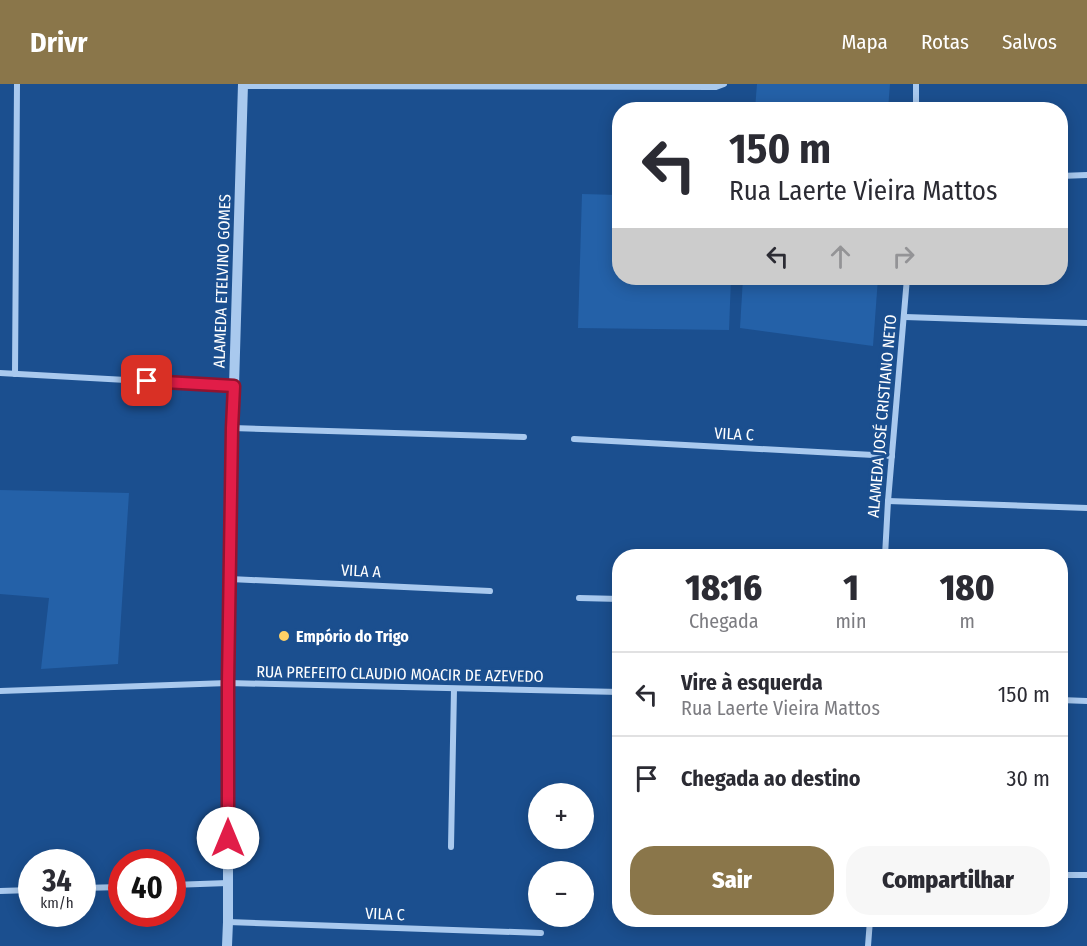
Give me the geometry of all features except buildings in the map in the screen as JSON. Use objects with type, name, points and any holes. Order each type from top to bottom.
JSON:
[{"type":"street","points":[[15,374],[18,84]]},
{"type":"street","points":[[243,85],[716,87],[724,84]]},
{"type":"street","points":[[916,84],[916,102]]},
{"type":"street","name":"ALAMEDA ETELVINO GOMES","points":[[227,946],[232,428],[243,85]]},
{"type":"street","points":[[1068,176],[1087,175]]},
{"type":"street","name":"ALAMEDA JOSÉ CRISTIANO NETO","points":[[885,549],[907,285]]},
{"type":"street","points":[[904,317],[1087,324]]},
{"type":"street","points":[[0,373],[234,386]]},
{"type":"street","points":[[232,428],[524,437]]},
{"type":"street","name":"VILA C","points":[[574,439],[892,456]]},
{"type":"street","points":[[888,501],[1087,508]]},
{"type":"street","name":"VILA A","points":[[230,579],[490,591]]},
{"type":"street","points":[[579,598],[612,599]]},
{"type":"street","name":"RUA PREFEITO CLAUDIO MOACIR DE AZEVEDO","points":[[0,691],[228,683],[612,692]]},
{"type":"street","points":[[451,847],[454,689]]},
{"type":"street","points":[[1068,700],[1087,701]]},
{"type":"street","points":[[1068,875],[1087,875]]},
{"type":"street","points":[[186,884],[228,883]]},
{"type":"street","points":[[0,891],[18,890]]},
{"type":"street","name":"VILA C","points":[[228,922],[542,933]]},
{"type":"street","points":[[868,946],[869,927]]},
{"type":"shaded area","points":[[757,84],[890,84],[889,102],[756,102]]},
{"type":"shaded area","points":[[582,194],[612,195],[612,285],[731,285],[729,330],[578,328]]},
{"type":"shaded area","points":[[743,285],[877,285],[873,346],[740,328]]},
{"type":"shaded area","points":[[0,490],[129,493],[118,664],[41,669],[49,598],[0,594]]},
{"type":"place","name":"Empório do Trigo","points":[[284,636]]},
{"type":"route","points":[[147,381],[234,386],[228,683],[228,838]]}]
